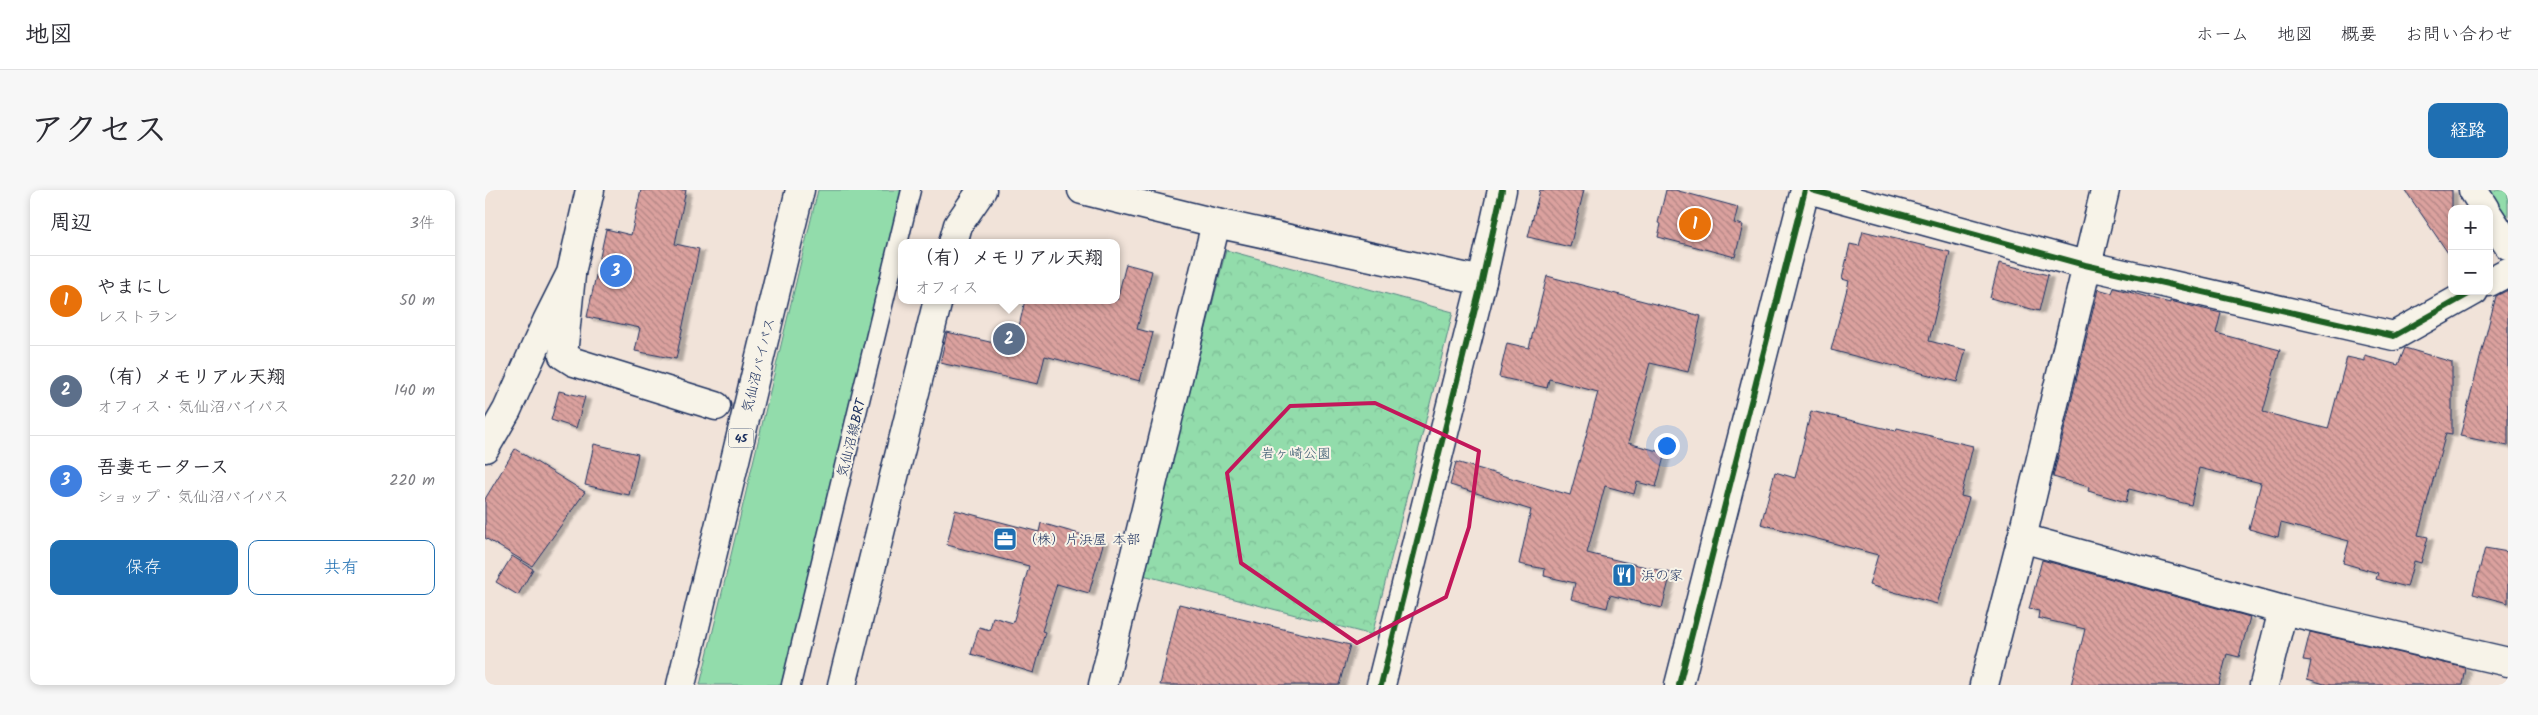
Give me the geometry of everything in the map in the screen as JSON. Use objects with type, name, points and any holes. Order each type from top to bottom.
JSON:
[{"type":"main road","points":[[590,190],[571,273],[563,355],[574,362],[716,406]]},
{"type":"main road","name":"気仙沼バイパス","points":[[681,685],[800,190]]},
{"type":"main road","points":[[954,239],[958,225],[982,190]]},
{"type":"main road","points":[[1082,190],[1216,223],[1483,281]]},
{"type":"main road","points":[[1381,685],[1483,281],[1501,190]]},
{"type":"main road","points":[[1679,685],[1805,190]]},
{"type":"main road","points":[[1812,190],[2085,265],[2394,336],[2466,295]]},
{"type":"main road","points":[[1984,685],[2022,538],[2085,265],[2105,190]]},
{"type":"main road","points":[[2473,190],[2482,205]]},
{"type":"main road","points":[[2493,222],[2508,245]]},
{"type":"main road","points":[[1103,685],[1216,223]]},
{"type":"main road","points":[[2493,280],[2508,272]]},
{"type":"main road","points":[[485,448],[507,410],[571,273]]},
{"type":"main road","points":[[842,685],[937,304]]},
{"type":"main road","points":[[2022,538],[2283,610],[2508,662]]},
{"type":"main road","points":[[2265,685],[2283,610]]},
{"type":"lane","name":"気仙沼線BRT","points":[[899,239],[911,190]]},
{"type":"lane","name":"気仙沼線BRT","points":[[791,685],[898,244]]},
{"type":"highlighted area","points":[[1375,403],[1479,451],[1469,527],[1446,597],[1357,643],[1241,563],[1227,473],[1290,406]]},
{"type":"green space","points":[[818,190],[903,190],[786,685],[700,685]]},
{"type":"green space","points":[[2490,190],[2508,190],[2508,218]]},
{"type":"green space","name":"岩ヶ崎公園","points":[[1226,250],[1453,312],[1372,635],[1143,575]]},
{"type":"building","points":[[641,190],[686,190],[675,244],[699,249],[676,359],[635,351],[640,328],[587,317],[606,229],[631,235]]},
{"type":"building","points":[[1540,190],[1584,190],[1570,247],[1528,237]]},
{"type":"building","points":[[1666,190],[1675,190],[1738,207],[1734,223],[1743,225],[1735,257],[1658,237],[1661,224],[1658,223]]},
{"type":"building","points":[[2405,190],[2452,190],[2452,205],[2448,205],[2448,253]]},
{"type":"building","points":[[1863,231],[1950,252],[1929,341],[1966,350],[1957,382],[1831,350],[1849,281],[1842,279],[1850,244],[1859,246]]},
{"type":"building","points":[[1999,263],[2048,275],[2039,311],[1990,298]]},
{"type":"building","points":[[1126,264],[1152,271],[1137,329],[1153,333],[1140,381],[1045,356],[1038,384],[940,363],[947,332],[1011,347],[1011,343],[1015,344],[1024,304],[1120,304],[1120,288]]},
{"type":"building","points":[[1547,276],[1701,316],[1688,372],[1650,363],[1628,443],[1665,453],[1656,487],[1637,482],[1634,494],[1605,486],[1587,553],[1671,573],[1662,608],[1610,595],[1607,608],[1571,599],[1575,583],[1544,576],[1545,569],[1519,564],[1531,510],[1450,485],[1456,462],[1570,495],[1598,392],[1549,379],[1547,388],[1499,377],[1507,343],[1529,348]]},
{"type":"building","points":[[2114,288],[2170,303],[2170,301],[2221,313],[2216,333],[2280,350],[2263,412],[2328,429],[2347,357],[2365,361],[2365,356],[2398,365],[2405,348],[2452,362],[2452,434],[2446,433],[2418,535],[2428,537],[2421,563],[2414,561],[2407,587],[2376,579],[2378,573],[2343,563],[2349,541],[2281,523],[2278,537],[2249,529],[2261,483],[2199,468],[2191,505],[2129,489],[2126,502],[2088,491],[2089,487],[2053,477],[2098,289],[2112,293]]},
{"type":"building","points":[[2508,290],[2508,446],[2460,436],[2496,296]]},
{"type":"building","points":[[559,391],[585,397],[576,428],[551,420]]},
{"type":"building","points":[[1811,411],[1896,431],[1897,428],[1973,446],[1961,496],[1969,498],[1937,604],[1869,585],[1878,555],[1761,524],[1775,472],[1795,478]]},
{"type":"building","points":[[594,444],[638,454],[629,495],[585,485]]},
{"type":"building","points":[[515,449],[585,492],[532,566],[485,538],[485,499]]},
{"type":"building","points":[[955,510],[1039,532],[1041,523],[1104,541],[1089,593],[1057,584],[1042,631],[1045,632],[1034,673],[971,654],[979,627],[990,630],[993,617],[1013,623],[1029,566],[947,545]]},
{"type":"building","points":[[2485,548],[2508,552],[2508,603],[2473,594]]},
{"type":"building","points":[[512,556],[533,569],[518,595],[496,582]]},
{"type":"building","points":[[2042,560],[2250,617],[2239,657],[2227,654],[2219,685],[2071,685],[2085,629],[2038,618],[2039,611],[2029,609]]},
{"type":"building","points":[[1179,604],[1350,645],[1339,685],[1160,685]]},
{"type":"building","points":[[2310,632],[2466,668],[2463,685],[2328,685],[2307,679],[2311,661],[2303,660]]},
{"type":"cycle path","points":[[1381,685],[1482,281],[1502,190]]},
{"type":"cycle path","points":[[1679,685],[1805,190]]},
{"type":"cycle path","points":[[1812,190],[2085,265],[2394,336],[2467,295]]},
{"type":"place","name":"やまにし","points":[[1695,224]]},
{"type":"place","name":"吾妻モータース","points":[[616,271]]},
{"type":"place","name":"（有）メモリアル天翔","points":[[1009,339]]},
{"type":"place","name":"（株）片浜屋 本部","points":[[1005,539]]},
{"type":"place","name":"浜の家","points":[[1624,575]]}]
